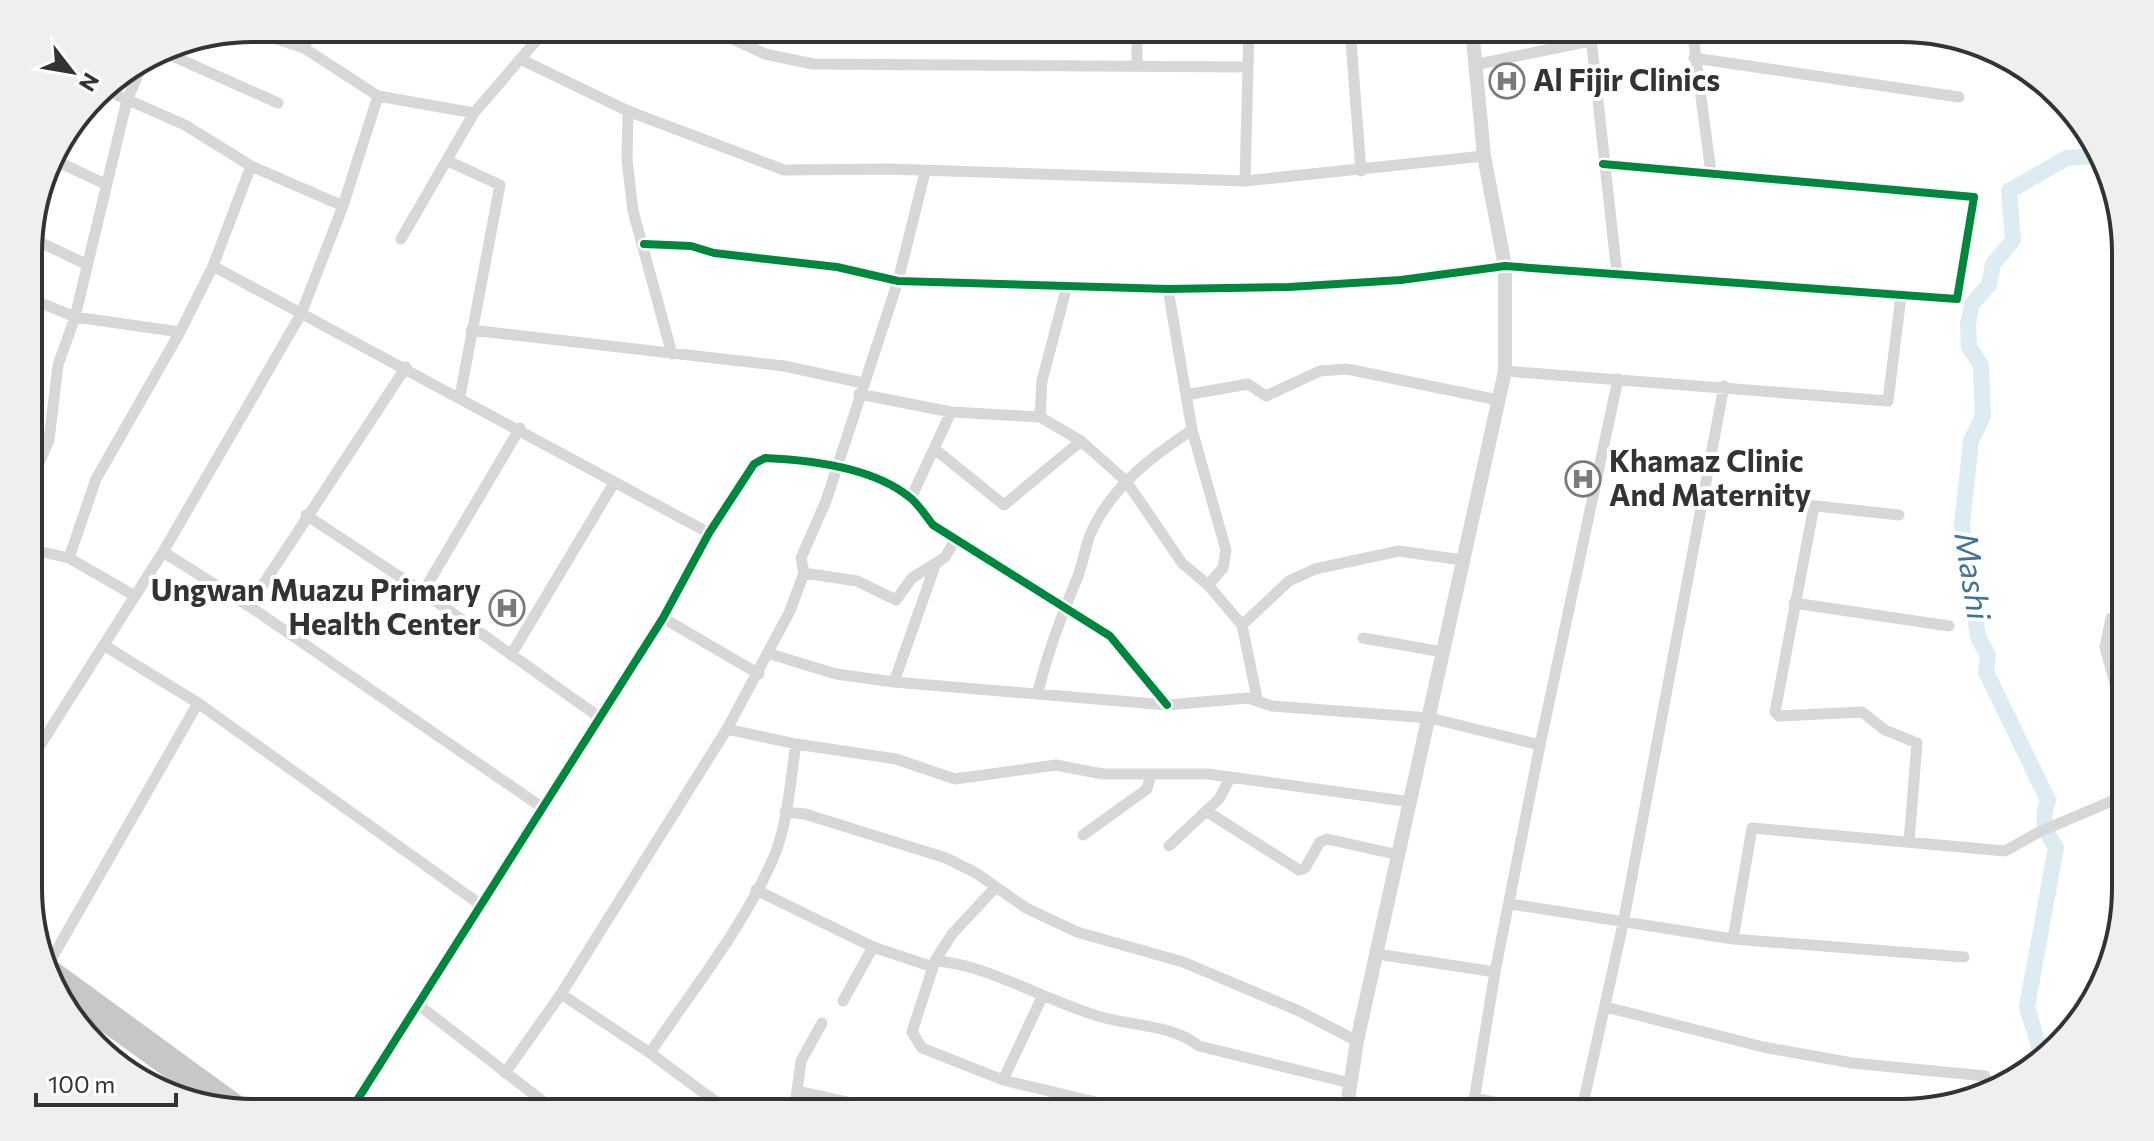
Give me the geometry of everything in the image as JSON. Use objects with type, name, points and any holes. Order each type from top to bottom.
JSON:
[{"type":"highway","points":[[62,976],[228,1097]]},
{"type":"highway","points":[[76,1002],[201,1092]]},
{"type":"street","points":[[286,42],[304,48],[378,96],[474,113]]},
{"type":"street","points":[[304,48],[306,42]]},
{"type":"street","points":[[401,239],[474,113],[536,42]]},
{"type":"street","points":[[739,42],[765,54],[813,64],[1248,67]]},
{"type":"street","points":[[1137,42],[1137,65]]},
{"type":"street","points":[[1245,181],[1249,42]]},
{"type":"street","points":[[1351,42],[1361,171]]},
{"type":"street","points":[[1348,1099],[1357,1041],[1505,371],[1505,266],[1484,156],[1473,42]]},
{"type":"street","points":[[1474,65],[1560,42]]},
{"type":"street","points":[[1591,42],[1617,274]]},
{"type":"street","points":[[1693,42],[1711,173]]},
{"type":"street","points":[[175,57],[278,103]]},
{"type":"street","points":[[1694,58],[1959,97]]},
{"type":"street","points":[[522,60],[628,111],[784,170],[1245,181],[1484,156]]},
{"type":"street","points":[[42,455],[49,440],[58,365],[75,317],[105,184],[127,100],[137,78]]},
{"type":"street","points":[[114,94],[185,125],[251,166],[343,206]]},
{"type":"street","points":[[42,743],[163,552],[301,314],[343,206],[378,96]]},
{"type":"street","points":[[628,111],[627,160],[632,199],[672,354]]},
{"type":"street","points":[[448,161],[500,185],[460,396]]},
{"type":"street","points":[[62,164],[105,184]]},
{"type":"street","points":[[644,244],[691,246],[714,253],[837,267],[898,281],[1168,289],[1401,280],[1505,266],[1957,299],[1974,197],[1603,164]]},
{"type":"street","points":[[69,558],[96,479],[180,332],[213,266],[251,166]]},
{"type":"street","points":[[505,1073],[561,994],[727,729],[790,611],[804,573],[801,558],[826,501],[898,281],[925,172]]},
{"type":"street","points":[[42,243],[86,264]]},
{"type":"street","points":[[213,266],[520,428],[614,483],[709,533]]},
{"type":"street","points":[[1040,417],[1042,381],[1067,286]]},
{"type":"street","points":[[1168,289],[1192,430],[1226,550],[1223,568],[1208,585]]},
{"type":"street","points":[[1505,371],[1888,401],[1901,296]]},
{"type":"street","points":[[42,303],[75,317],[180,332]]},
{"type":"street","points":[[471,330],[784,366],[951,412],[1040,417],[1081,441],[1126,481],[1182,563],[1208,585],[1242,625],[1257,698]]},
{"type":"street","points":[[249,606],[406,367]]},
{"type":"street","points":[[1186,395],[1248,384],[1266,396],[1320,371],[1347,369],[1498,400]]},
{"type":"street","points":[[1479,1099],[1474,1098],[1495,972],[1618,379]]},
{"type":"street","points":[[1584,1099],[1623,924],[1724,386]]},
{"type":"street","points":[[911,498],[936,450],[951,412]]},
{"type":"street","points":[[423,592],[520,428]]},
{"type":"street","points":[[1038,692],[1090,535],[1126,481],[1160,451],[1192,430]]},
{"type":"street","points":[[936,450],[1004,505],[1081,441]]},
{"type":"street","points":[[358,1099],[420,1006],[540,806],[663,618],[709,533],[754,464],[765,458],[835,468],[885,480],[911,498],[933,525],[1110,636],[1167,705]]},
{"type":"street","points":[[511,655],[614,483]]},
{"type":"street","points":[[1706,494],[1899,515]]},
{"type":"street","points":[[1814,506],[1775,712],[1779,716],[1862,712],[1885,730],[1917,743],[1909,842]]},
{"type":"street","points":[[306,515],[423,592],[599,717]]},
{"type":"street","points":[[804,573],[857,581],[896,600],[912,578],[945,557],[956,539]]},
{"type":"street","points":[[1242,625],[1289,581],[1315,569],[1399,551],[1462,560]]},
{"type":"street","points":[[42,552],[69,558],[135,596]]},
{"type":"street","points":[[163,552],[249,606],[540,806]]},
{"type":"street","points":[[894,682],[936,563]]},
{"type":"street","points":[[1794,603],[1949,626]]},
{"type":"street","points":[[663,618],[759,674]]},
{"type":"street","points":[[2112,618],[2105,647],[2112,673]]},
{"type":"street","points":[[1363,638],[1443,652]]},
{"type":"street","points":[[105,646],[198,703],[481,905]]},
{"type":"street","points":[[767,653],[836,674],[894,682],[1167,705],[1257,698],[1272,706],[1430,718],[1540,745]]},
{"type":"street","points":[[53,957],[198,703]]},
{"type":"street","points":[[727,729],[796,744],[896,759],[955,779],[1056,765],[1103,774],[1187,773],[1411,802]]},
{"type":"street","points":[[650,1053],[774,858],[796,744]]},
{"type":"street","points":[[1083,835],[1147,789],[1151,774]]},
{"type":"street","points":[[1169,846],[1206,811],[1230,778]]},
{"type":"street","points":[[1733,939],[1752,828],[2005,851],[2039,832],[2112,801]]},
{"type":"street","points":[[1206,811],[1299,870],[1305,868],[1320,842],[1327,839],[1399,855]]},
{"type":"street","points":[[785,812],[805,814],[946,858],[976,873],[994,889],[1077,932],[1183,962],[1299,1011],[1357,1041]]},
{"type":"street","points":[[994,889],[952,934],[934,964],[912,1032],[914,1040],[922,1048],[1003,1080],[1072,1099]]},
{"type":"street","points":[[756,890],[873,947],[934,964],[960,966],[1105,1018],[1186,1035],[1199,1046],[1234,1056],[1350,1083]]},
{"type":"street","points":[[1511,904],[1733,939],[1964,957]]},
{"type":"street","points":[[843,1001],[873,947]]},
{"type":"street","points":[[1377,954],[1495,972]]},
{"type":"street","points":[[561,994],[712,1099]]},
{"type":"street","points":[[1003,1080],[1042,997]]},
{"type":"street","points":[[420,1006],[539,1099]]},
{"type":"street","points":[[1606,1007],[1763,1047],[1852,1063],[1985,1076]]},
{"type":"street","points":[[797,1099],[796,1077],[801,1061],[822,1023]]},
{"type":"street","points":[[798,1091],[834,1099]]},
{"type":"waterway","name":"Mashi","points":[[2039,1047],[2027,1007],[2056,847],[2045,825],[2048,800],[1986,672],[1988,655],[1978,637],[1962,525],[1971,441],[1983,416],[1981,365],[1969,347],[1968,324],[1972,304],[1989,285],[1993,264],[2013,240],[2009,191],[2067,158],[2088,157]]},
{"type":"cycle path","points":[[644,244],[691,246],[714,253],[837,267],[898,281],[1168,289],[1289,287],[1401,280],[1505,266],[1957,299],[1974,197],[1603,164]]},
{"type":"cycle path","points":[[358,1099],[663,618],[709,533],[754,464],[765,458],[840,467],[893,486],[915,502],[933,525],[1110,636],[1167,705]]},
{"type":"place","name":"Al Fijir Clinics","points":[[1507,81]]},
{"type":"place","name":"Khamaz Clinic And Maternity","points":[[1583,479]]},
{"type":"place","name":"Ungwan Muazu Primary Health Center","points":[[507,608]]}]
